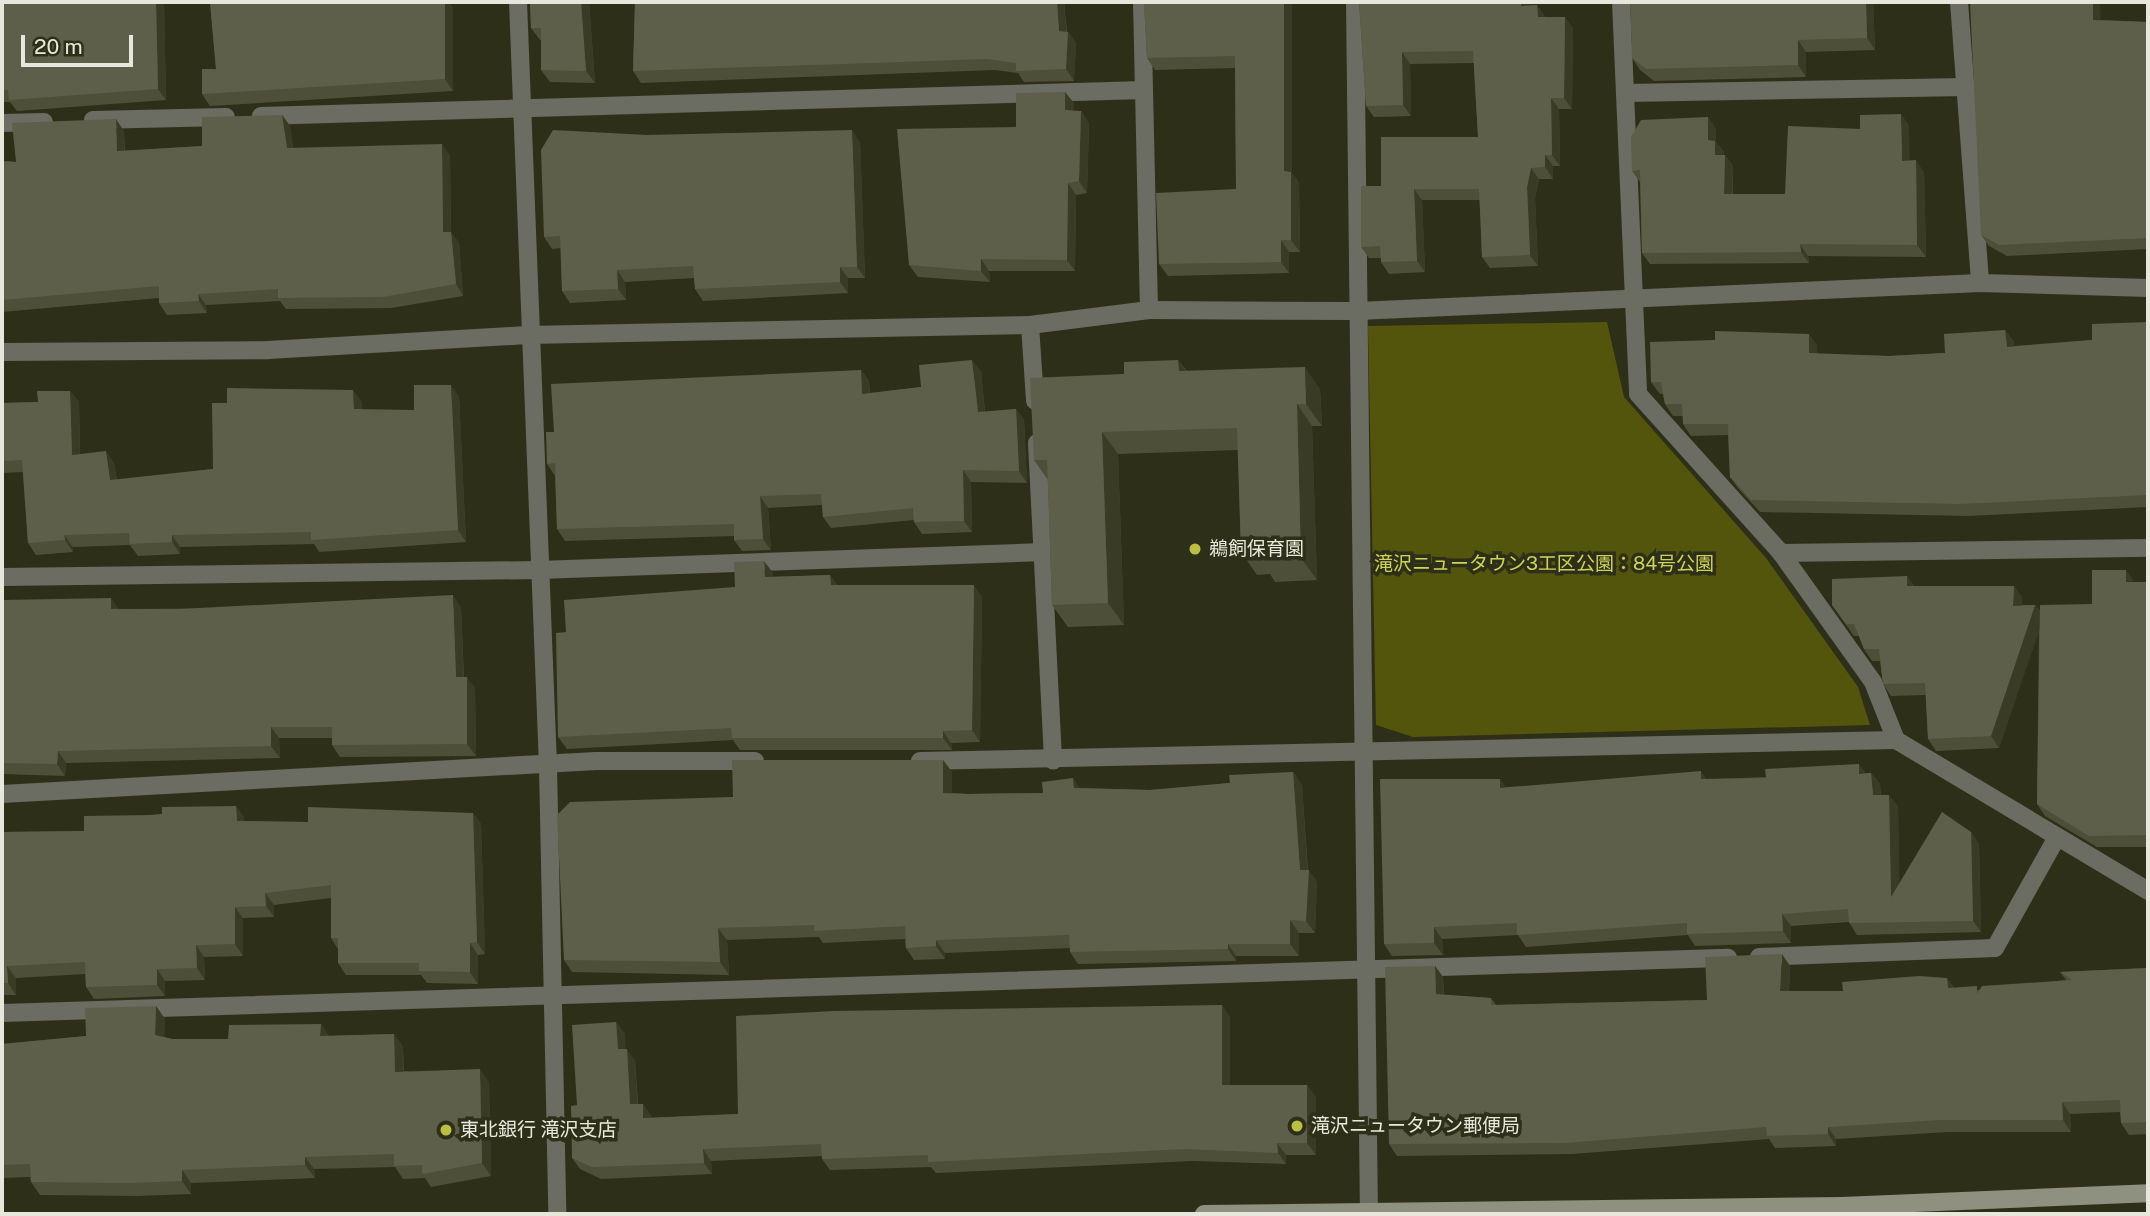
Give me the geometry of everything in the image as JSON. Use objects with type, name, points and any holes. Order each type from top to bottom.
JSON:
[{"type":"street","points":[[518,2],[527,335],[548,766],[557,1214]]},
{"type":"street","points":[[1142,2],[1149,310]]},
{"type":"street","points":[[1355,2],[1369,1212]]},
{"type":"street","points":[[1621,2],[1636,302],[1637,394],[1781,553],[1873,682],[1896,740]]},
{"type":"street","points":[[1959,2],[1980,284]]},
{"type":"street","points":[[1626,93],[1966,88]]},
{"type":"street","points":[[2,123],[1144,90]]},
{"type":"street","points":[[2,352],[268,350],[527,335],[1030,325],[1149,310],[1357,311],[1636,302],[1980,284],[2148,288]]},
{"type":"street","points":[[1030,325],[1044,552],[1052,761]]},
{"type":"street","points":[[1781,553],[2148,548]]},
{"type":"street","points":[[2,577],[539,570],[1044,552]]},
{"type":"street","points":[[900,761],[1052,761],[1363,751],[1896,740],[2056,839],[2148,891]]},
{"type":"street","points":[[2,794],[548,766],[776,761]]},
{"type":"street","points":[[2,1013],[1365,971],[1995,948],[2056,839]]},
{"type":"street","points":[[1204,1214],[1842,1210],[2148,1193]]},
{"type":"green space","name":"滝沢ニュータウン3工区公園：84号公園","points":[[1607,322],[1624,397],[1766,558],[1858,687],[1870,725],[1413,737],[1376,725],[1368,326]]},
{"type":"building","points":[[2,2],[156,2],[158,89],[9,100],[8,90],[2,90]]},
{"type":"building","points":[[210,2],[445,2],[445,79],[202,94],[202,69],[216,69]]},
{"type":"building","points":[[530,2],[581,2],[586,71],[541,70],[541,28],[531,28]]},
{"type":"building","points":[[635,2],[1057,2],[1059,31],[1068,32],[1066,69],[1016,71],[1016,63],[987,59],[633,71]]},
{"type":"building","points":[[1144,2],[1284,2],[1284,171],[1291,172],[1291,240],[1281,240],[1281,262],[1159,264],[1156,193],[1236,189],[1235,56],[1147,58]]},
{"type":"building","points":[[1359,2],[1521,2],[1521,6],[1537,5],[1538,17],[1565,17],[1564,98],[1551,98],[1552,155],[1545,155],[1545,167],[1531,168],[1527,187],[1530,255],[1482,257],[1479,189],[1414,189],[1417,261],[1381,262],[1380,246],[1361,247],[1361,186],[1381,186],[1381,137],[1478,137],[1473,51],[1402,52],[1403,105],[1366,106]]},
{"type":"building","points":[[1630,2],[1866,2],[1867,38],[1798,40],[1798,65],[1646,69],[1632,58]]},
{"type":"building","points":[[1970,2],[2093,2],[2093,20],[2148,22],[2148,238],[1999,245],[1981,235]]},
{"type":"building","points":[[1065,92],[1065,110],[1081,111],[1079,181],[1068,183],[1067,260],[981,259],[981,271],[909,265],[897,129],[1016,127],[1016,93]]},
{"type":"building","points":[[1901,114],[1902,161],[1916,160],[1917,245],[1800,244],[1801,252],[1642,253],[1640,170],[1632,171],[1631,137],[1641,120],[1708,117],[1708,140],[1715,141],[1715,155],[1725,155],[1724,194],[1785,194],[1788,126],[1860,129],[1860,115]]},
{"type":"building","points":[[282,115],[287,148],[442,144],[443,232],[451,232],[456,284],[383,297],[278,298],[278,289],[198,294],[199,301],[159,303],[159,286],[2,300],[2,161],[16,162],[12,123],[116,119],[117,151],[202,146],[202,117]]},
{"type":"building","points":[[553,130],[647,135],[852,130],[857,267],[840,267],[840,282],[695,289],[693,266],[617,270],[618,289],[562,291],[560,236],[544,237],[541,150]]},
{"type":"building","points":[[2148,322],[2148,495],[1960,504],[1751,500],[1730,477],[1728,424],[1683,424],[1682,404],[1665,404],[1661,382],[1651,382],[1650,342],[1715,340],[1715,331],[1809,334],[1809,353],[1889,356],[1945,353],[1944,334],[2005,330],[2007,347],[2092,340],[2092,324]]},
{"type":"building","points":[[972,360],[978,412],[1016,409],[1019,471],[963,470],[964,521],[914,522],[913,508],[823,517],[821,494],[760,496],[763,539],[734,540],[734,524],[557,529],[555,463],[547,464],[546,432],[554,432],[551,384],[861,370],[862,394],[921,387],[919,365]]},
{"type":"building","points":[[1178,360],[1179,371],[1305,367],[1306,404],[1297,404],[1301,558],[1259,559],[1259,552],[1241,552],[1237,428],[1102,432],[1108,603],[1052,605],[1047,460],[1034,460],[1030,378],[1124,374],[1124,362]]},
{"type":"building","points":[[414,385],[451,385],[458,530],[311,540],[311,532],[172,535],[172,542],[130,544],[129,533],[64,535],[65,540],[28,543],[22,460],[2,461],[2,403],[38,402],[37,391],[70,391],[72,455],[106,451],[110,480],[213,469],[212,403],[227,403],[227,388],[353,390],[354,409],[414,410]]},
{"type":"building","points":[[764,561],[765,577],[830,575],[831,585],[974,585],[972,730],[943,731],[943,738],[732,738],[731,728],[558,737],[556,633],[566,632],[564,600],[735,587],[734,562]]},
{"type":"building","points":[[2092,570],[2126,570],[2126,582],[2148,582],[2148,835],[2089,836],[2037,804],[2040,605],[2092,604]]},
{"type":"building","points":[[1907,576],[1907,586],[2014,586],[2013,606],[2035,605],[1991,736],[1928,739],[1925,683],[1883,684],[1879,649],[1864,649],[1854,624],[1846,624],[1832,605],[1832,579]]},
{"type":"building","points":[[453,595],[456,677],[467,677],[467,744],[332,745],[332,727],[271,727],[271,746],[58,751],[57,764],[2,763],[2,600],[111,598],[111,609],[180,609]]},
{"type":"building","points":[[732,760],[943,760],[943,793],[968,794],[1043,793],[1042,782],[1073,778],[1074,788],[1150,790],[1230,783],[1229,775],[1293,772],[1300,870],[1309,870],[1306,921],[1290,920],[1290,944],[1228,944],[1228,949],[1070,952],[1069,935],[936,940],[936,946],[906,948],[905,926],[814,931],[814,925],[718,928],[720,962],[564,960],[557,815],[570,802],[733,797]]},
{"type":"building","points":[[1859,764],[1859,774],[1871,773],[1873,795],[1889,795],[1891,897],[1942,812],[1971,832],[1973,921],[1849,923],[1848,909],[1782,914],[1783,931],[1687,934],[1687,923],[1517,935],[1517,923],[1434,927],[1434,943],[1384,944],[1380,779],[1500,779],[1500,788],[1701,771],[1701,779],[1766,778],[1765,769]]},
{"type":"building","points":[[236,806],[237,821],[308,822],[308,807],[473,813],[477,942],[470,943],[470,972],[419,971],[419,963],[338,963],[338,938],[331,938],[331,885],[265,893],[266,906],[235,907],[235,944],[196,945],[197,968],[157,969],[157,985],[86,987],[85,962],[7,966],[8,983],[2,983],[2,832],[84,831],[84,816],[162,814],[162,807]]},
{"type":"building","points":[[1782,954],[1780,991],[1843,991],[1842,982],[1919,976],[1947,978],[1948,988],[1977,986],[1977,994],[1982,986],[2072,980],[2060,972],[2148,968],[2148,1122],[2121,1123],[2120,1100],[2062,1102],[2063,1120],[1939,1120],[1828,1127],[1828,1134],[1767,1136],[1766,1127],[1564,1143],[1389,1144],[1385,967],[1435,966],[1436,994],[1491,998],[1491,1005],[1707,1000],[1705,957]]},
{"type":"building","points":[[1222,1005],[1222,1085],[1307,1085],[1307,1143],[1277,1143],[1278,1153],[1185,1149],[928,1162],[928,1155],[822,1159],[821,1144],[703,1149],[704,1163],[592,1167],[572,1158],[571,1106],[577,1105],[572,1025],[616,1022],[618,1049],[627,1049],[630,1104],[643,1104],[643,1118],[738,1114],[736,1016],[834,1011]]},
{"type":"building","points":[[156,1006],[155,1035],[172,1039],[228,1039],[229,1025],[321,1024],[320,1036],[394,1034],[395,1072],[480,1069],[482,1163],[422,1174],[422,1165],[394,1166],[394,1154],[305,1157],[305,1165],[182,1170],[182,1181],[129,1183],[31,1182],[30,1164],[2,1165],[2,1044],[86,1036],[85,1008]]},
{"type":"place","name":"鵜飼保育園","points":[[1195,549]]},
{"type":"place","name":"滝沢ニュータウン郵便局","points":[[1297,1126]]},
{"type":"place","name":"東北銀行 滝沢支店","points":[[446,1130]]}]
